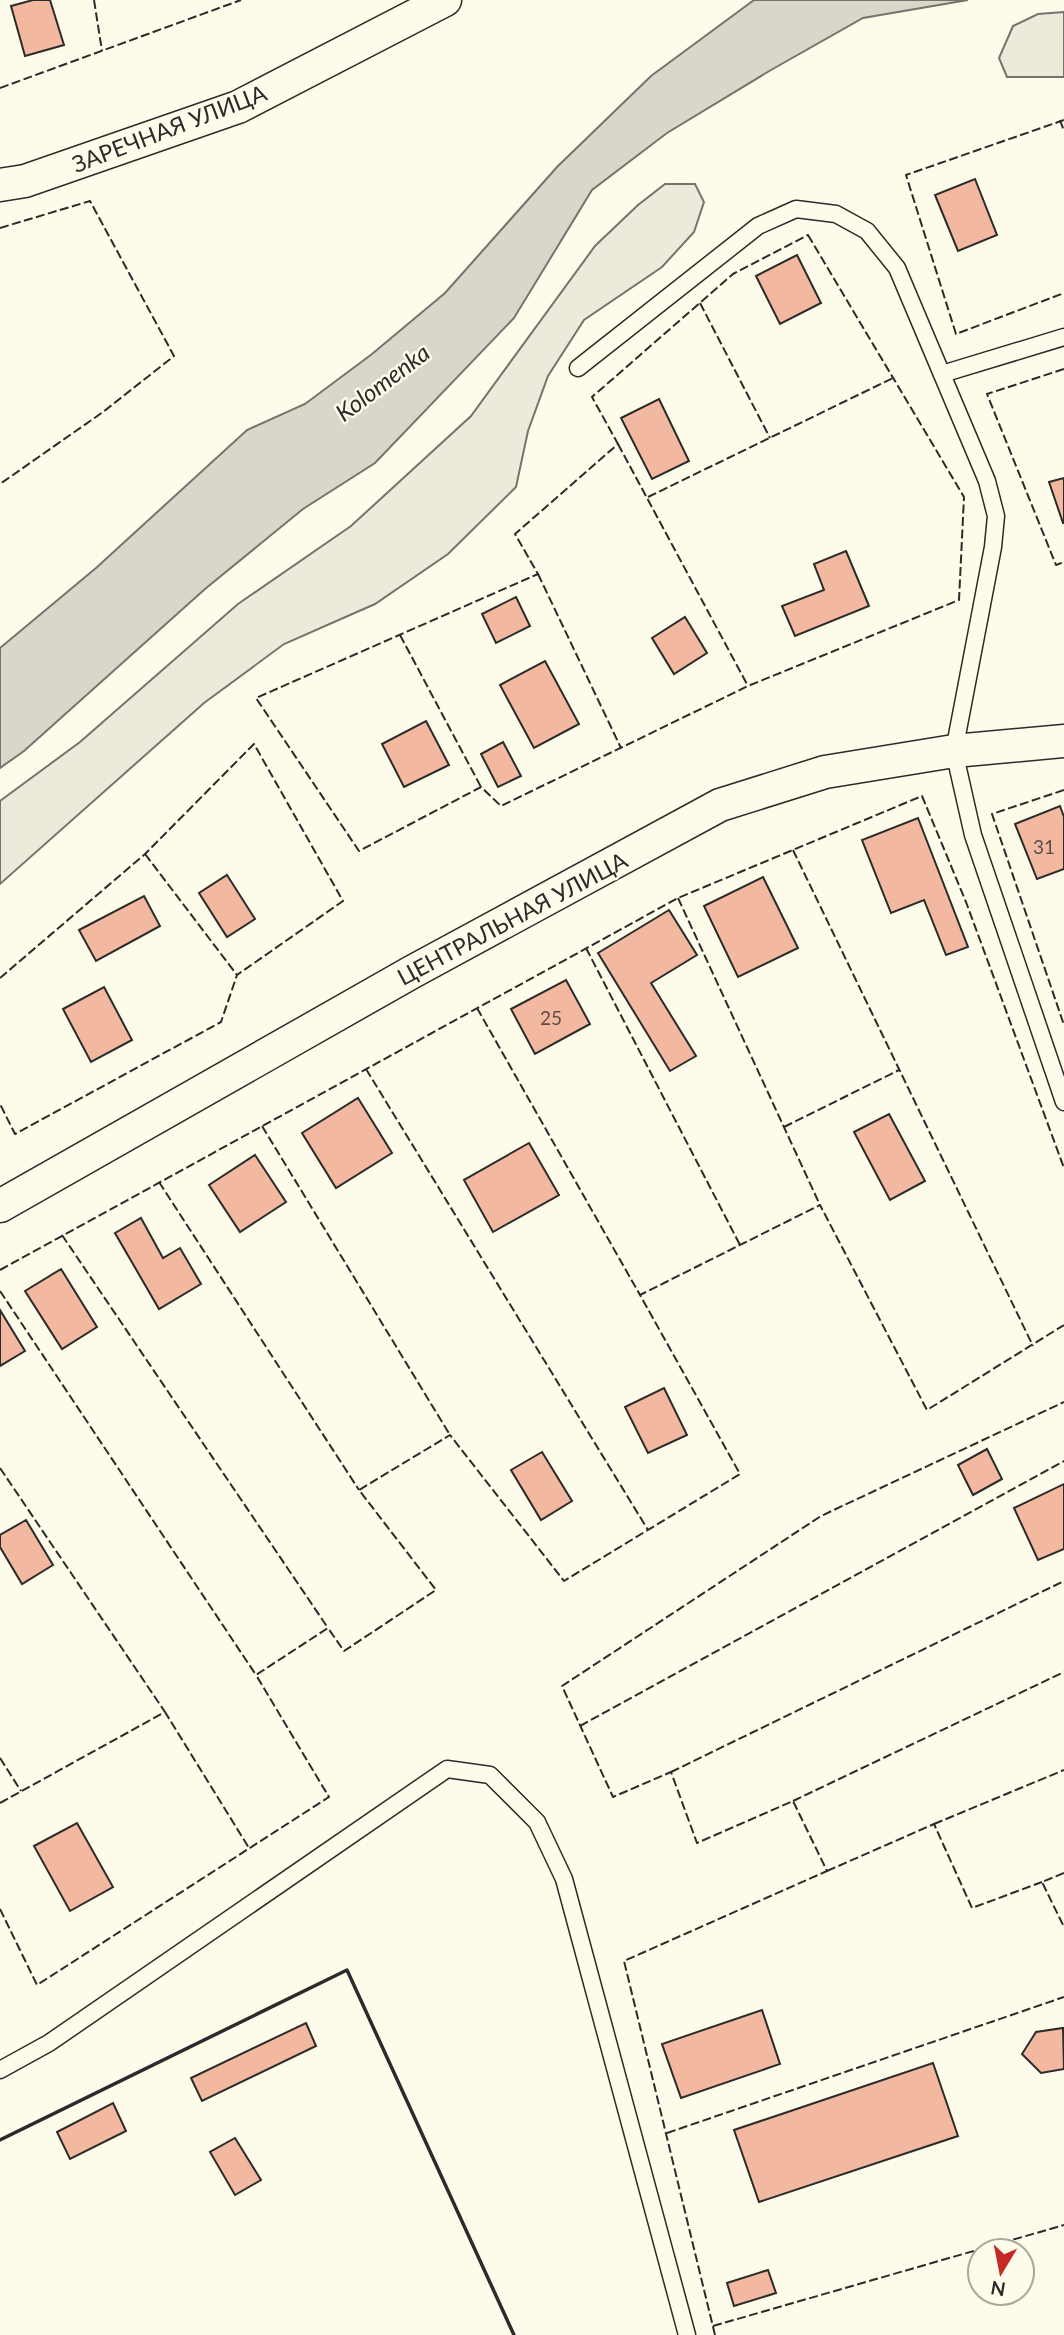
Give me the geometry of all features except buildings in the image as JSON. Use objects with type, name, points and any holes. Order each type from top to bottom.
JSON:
[{"type":"street","name":"ЗАРЕЧНАЯ УЛИЦА","points":[[0,185],[25,181],[238,107],[445,0]]},
{"type":"street","name":"ЦЕНТРАЛЬНАЯ УЛИЦА","points":[[0,1206],[412,972],[720,805],[825,772],[954,751],[1064,741]]},
{"type":"lane","points":[[578,368],[758,226],[796,209],[836,214],[867,231],[897,268],[987,481],[996,516],[993,547],[954,751],[973,835],[1064,1102]]},
{"type":"lane","points":[[942,374],[1064,337]]},
{"type":"lane","points":[[0,2070],[49,2043],[447,1769],[490,1775],[537,1822],[564,1878],[687,2335]]},
{"type":"shaded area","points":[[1064,12],[1064,77],[1007,77],[999,58],[1013,26],[1038,14]]},
{"type":"shaded area","points":[[665,184],[695,184],[704,202],[694,232],[662,267],[584,320],[548,376],[528,431],[516,487],[448,554],[375,604],[284,644],[204,703],[0,884],[0,801],[80,742],[238,604],[351,526],[471,416],[595,246],[638,205]]},
{"type":"water","name":"Kolomenka","points":[[754,0],[968,0],[863,18],[667,133],[592,190],[514,318],[375,463],[303,509],[205,589],[24,751],[0,768],[0,648],[96,568],[247,430],[305,404],[372,354],[445,293],[557,167],[651,76]]},
{"type":"fence","points":[[94,0],[102,51]]},
{"type":"fence","points":[[0,88],[241,0]]},
{"type":"fence","points":[[1060,120],[1064,131]]},
{"type":"fence","points":[[1064,120],[906,175],[956,334],[1064,293]]},
{"type":"fence","points":[[0,228],[90,201],[174,356],[103,412],[0,484]]},
{"type":"fence","points":[[808,235],[964,497],[959,600],[748,686],[501,806],[481,787],[359,851],[256,698],[538,574],[515,534],[618,444],[592,397],[733,274],[808,235]]},
{"type":"fence","points":[[700,303],[770,438]]},
{"type":"fence","points":[[1064,369],[987,394],[1056,565],[1064,562]]},
{"type":"fence","points":[[648,497],[893,378]]},
{"type":"fence","points":[[618,444],[748,686]]},
{"type":"fence","points":[[538,574],[621,748]]},
{"type":"fence","points":[[400,635],[481,787]]},
{"type":"fence","points":[[0,978],[145,854],[254,744],[343,901],[237,975],[221,1022],[15,1134],[0,1104]]},
{"type":"fence","points":[[1064,790],[992,814],[1064,1025]]},
{"type":"fence","points":[[0,1270],[678,898],[922,796],[966,902],[1064,1168]]},
{"type":"fence","points":[[793,850],[1033,1346]]},
{"type":"fence","points":[[145,854],[237,975]]},
{"type":"fence","points":[[678,898],[820,1205]]},
{"type":"fence","points":[[586,948],[740,1245]]},
{"type":"fence","points":[[477,1008],[640,1295]]},
{"type":"fence","points":[[366,1069],[648,1530]]},
{"type":"fence","points":[[784,1127],[899,1070]]},
{"type":"fence","points":[[262,1126],[450,1435]]},
{"type":"fence","points":[[159,1182],[359,1490]]},
{"type":"fence","points":[[0,1909],[37,1985],[329,1797],[256,1675],[328,1628],[344,1651],[436,1590],[359,1490],[450,1435],[564,1581],[740,1474],[640,1295],[820,1205],[927,1410],[1064,1325]]},
{"type":"fence","points":[[62,1235],[328,1628]]},
{"type":"fence","points":[[0,1291],[256,1675]]},
{"type":"fence","points":[[715,2335],[624,1961],[827,1871],[793,1801],[697,1843],[671,1772],[613,1797],[562,1686],[821,1516],[1064,1402]]},
{"type":"fence","points":[[580,1726],[1064,1461]]},
{"type":"fence","points":[[0,1468],[165,1712]]},
{"type":"fence","points":[[671,1772],[1064,1581]]},
{"type":"fence","points":[[793,1801],[1064,1672]]},
{"type":"fence","points":[[0,1803],[165,1712],[249,1848]]},
{"type":"fence","points":[[0,1758],[21,1791]]},
{"type":"fence","points":[[934,1824],[1064,1770]]},
{"type":"fence","points":[[827,1871],[934,1824],[972,1908],[1042,1882]]},
{"type":"fence","points":[[1064,1873],[1042,1882],[1064,1927]]},
{"type":"fence","points":[[667,2133],[1064,1997]]},
{"type":"fence","points":[[713,2326],[1064,2225]]},
{"type":"wall","points":[[0,2140],[347,1970],[514,2335]]}]
